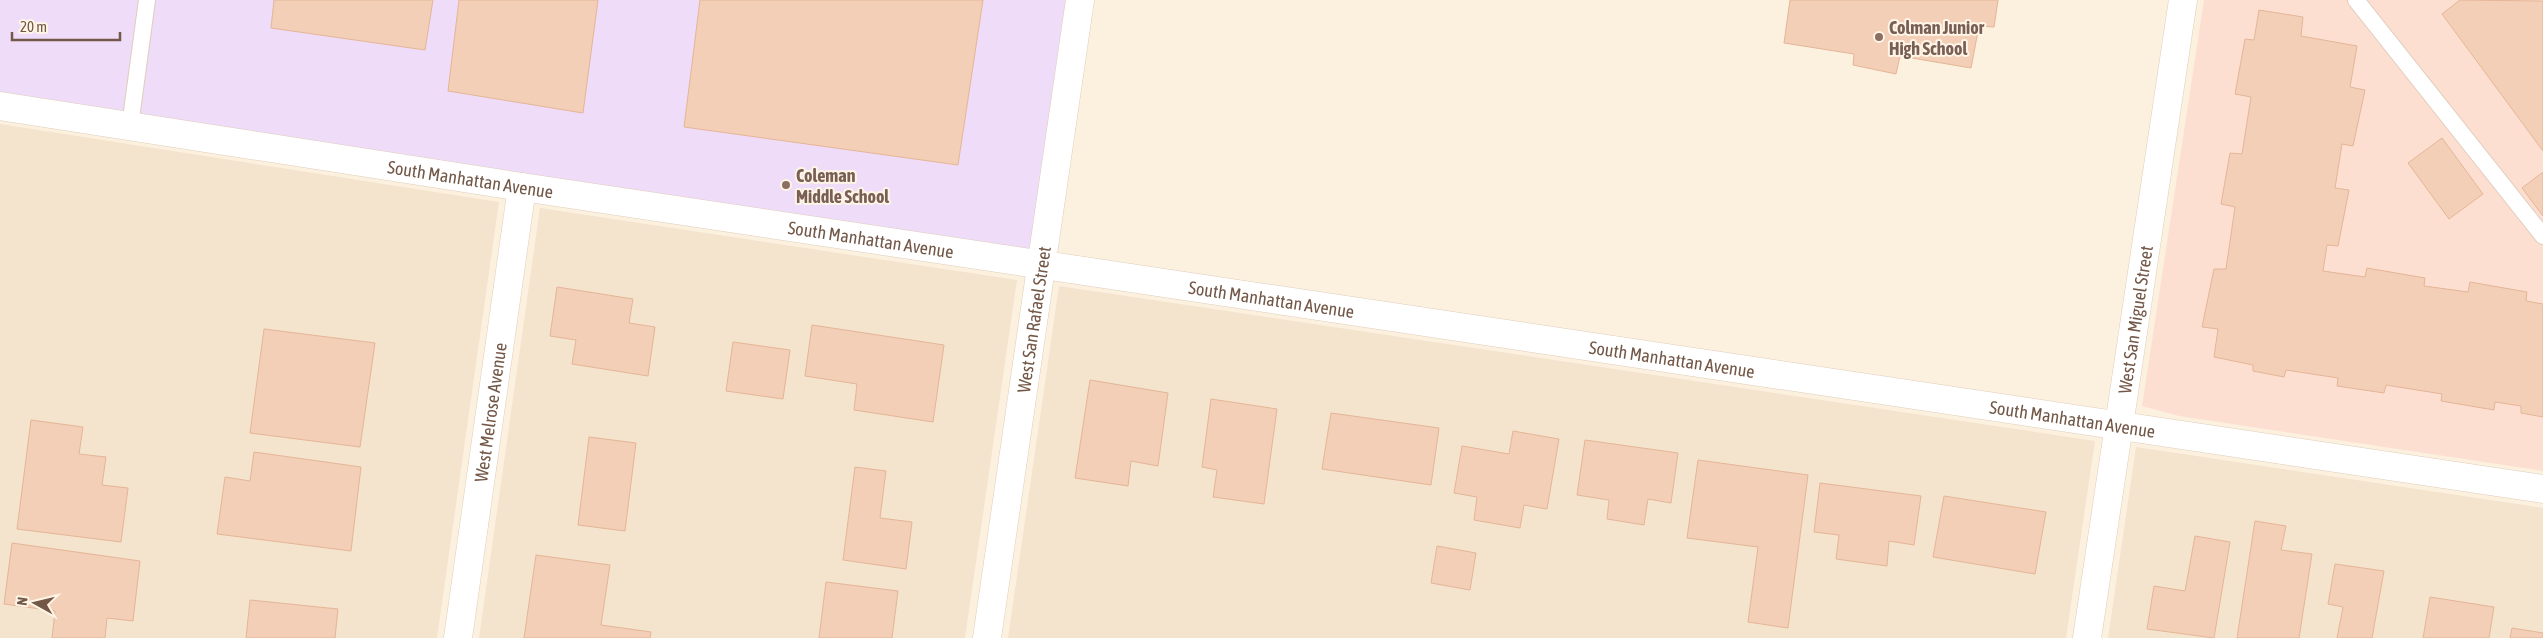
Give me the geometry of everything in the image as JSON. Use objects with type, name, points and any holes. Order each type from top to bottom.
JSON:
[{"type":"street","name":"West San Rafael Street","points":[[987,638],[1080,0]]},
{"type":"street","name":"West San Miguel Street","points":[[2087,638],[2183,0]]},
{"type":"street","name":"South Manhattan Avenue","points":[[0,106],[522,187],[2543,489]]},
{"type":"street","name":"West Melrose Avenue","points":[[458,638],[522,187]]},
{"type":"lane","points":[[130,126],[148,0]]},
{"type":"lane","points":[[2356,0],[2543,236]]},
{"type":"shaded area","name":"Coleman Middle School","points":[[0,0],[1080,0],[1041,265],[0,105]]},
{"type":"shaded area","points":[[2204,0],[2543,0],[2543,471],[2179,416],[2142,406]]},
{"type":"shaded area","points":[[0,124],[499,202],[437,638],[0,638]]},
{"type":"shaded area","points":[[540,208],[1017,280],[965,638],[479,638]]},
{"type":"shaded area","points":[[1059,286],[2095,441],[2066,638],[1008,638]]},
{"type":"shaded area","points":[[2136,447],[2543,508],[2543,638],[2108,638]]},
{"type":"building","points":[[274,0],[433,0],[425,50],[271,28]]},
{"type":"building","points":[[459,0],[598,0],[583,113],[448,91]]},
{"type":"building","points":[[700,0],[983,0],[958,165],[684,127]]},
{"type":"building","points":[[1790,0],[1998,0],[1994,27],[1979,26],[1971,68],[1900,56],[1896,74],[1853,65],[1854,54],[1784,43]]},
{"type":"building","points":[[2460,0],[2543,1],[2543,151],[2442,14]]},
{"type":"building","points":[[2259,10],[2303,17],[2301,36],[2357,46],[2350,87],[2365,90],[2353,146],[2342,144],[2335,188],[2349,190],[2338,246],[2327,245],[2323,271],[2365,277],[2367,268],[2425,278],[2424,286],[2468,292],[2470,282],[2527,292],[2526,301],[2543,304],[2543,417],[2521,413],[2521,406],[2495,402],[2494,410],[2441,401],[2442,394],[2386,385],[2384,393],[2337,386],[2338,378],[2286,370],[2284,377],[2253,371],[2253,365],[2214,357],[2218,329],[2202,327],[2214,269],[2226,269],[2235,207],[2221,204],[2230,153],[2242,154],[2251,97],[2235,94],[2245,39],[2254,40]]},
{"type":"building","points":[[2442,138],[2483,194],[2449,219],[2408,163]]},
{"type":"building","points":[[2543,172],[2543,216],[2522,188]]},
{"type":"building","points":[[557,287],[633,299],[629,323],[655,327],[648,376],[572,364],[576,340],[550,336]]},
{"type":"building","points":[[812,325],[944,345],[933,422],[854,410],[857,384],[805,376]]},
{"type":"building","points":[[264,329],[375,343],[360,447],[250,433]]},
{"type":"building","points":[[733,342],[790,350],[783,399],[726,391]]},
{"type":"building","points":[[1090,380],[1168,393],[1158,466],[1131,461],[1128,486],[1075,478]]},
{"type":"building","points":[[1211,399],[1277,409],[1264,504],[1213,497],[1217,470],[1202,467]]},
{"type":"building","points":[[1331,413],[1439,428],[1431,485],[1322,469]]},
{"type":"building","points":[[31,420],[83,427],[79,454],[106,457],[102,485],[128,488],[121,542],[17,529]]},
{"type":"building","points":[[1513,431],[1559,439],[1547,509],[1524,505],[1520,528],[1474,520],[1477,497],[1454,493],[1462,446],[1509,454]]},
{"type":"building","points":[[589,437],[636,443],[625,531],[578,525]]},
{"type":"building","points":[[1585,440],[1678,453],[1671,503],[1648,499],[1644,525],[1607,519],[1609,500],[1577,495]]},
{"type":"building","points":[[254,452],[361,467],[351,551],[217,534],[225,477],[250,481]]},
{"type":"building","points":[[1698,460],[1808,475],[1788,628],[1748,622],[1758,547],[1687,538]]},
{"type":"building","points":[[855,467],[886,471],[880,518],[912,522],[906,569],[843,560]]},
{"type":"building","points":[[1820,483],[1921,496],[1914,545],[1889,541],[1887,566],[1836,559],[1839,535],[1814,532]]},
{"type":"building","points":[[1944,496],[2046,512],[2035,574],[1933,557]]},
{"type":"building","points":[[2255,521],[2286,526],[2281,550],[2312,554],[2299,638],[2237,638]]},
{"type":"building","points":[[2195,536],[2230,542],[2214,638],[2147,629],[2154,586],[2185,591]]},
{"type":"building","points":[[12,543],[140,561],[133,621],[107,618],[105,638],[52,638],[55,611],[4,604]]},
{"type":"building","points":[[1437,546],[1476,553],[1470,590],[1431,583]]},
{"type":"building","points":[[536,555],[610,565],[601,625],[651,632],[650,638],[524,638]]},
{"type":"building","points":[[2335,564],[2384,571],[2372,638],[2337,638],[2343,607],[2328,604]]},
{"type":"building","points":[[826,582],[898,591],[892,638],[819,638]]},
{"type":"building","points":[[2430,597],[2494,607],[2489,638],[2423,638]]},
{"type":"building","points":[[250,600],[338,609],[335,638],[246,638]]},
{"type":"building","points":[[2512,628],[2543,633],[2543,638],[2510,638]]},
{"type":"place","name":"Colman Junior High School","points":[[1879,37]]},
{"type":"place","name":"Coleman Middle School","points":[[786,185]]}]
